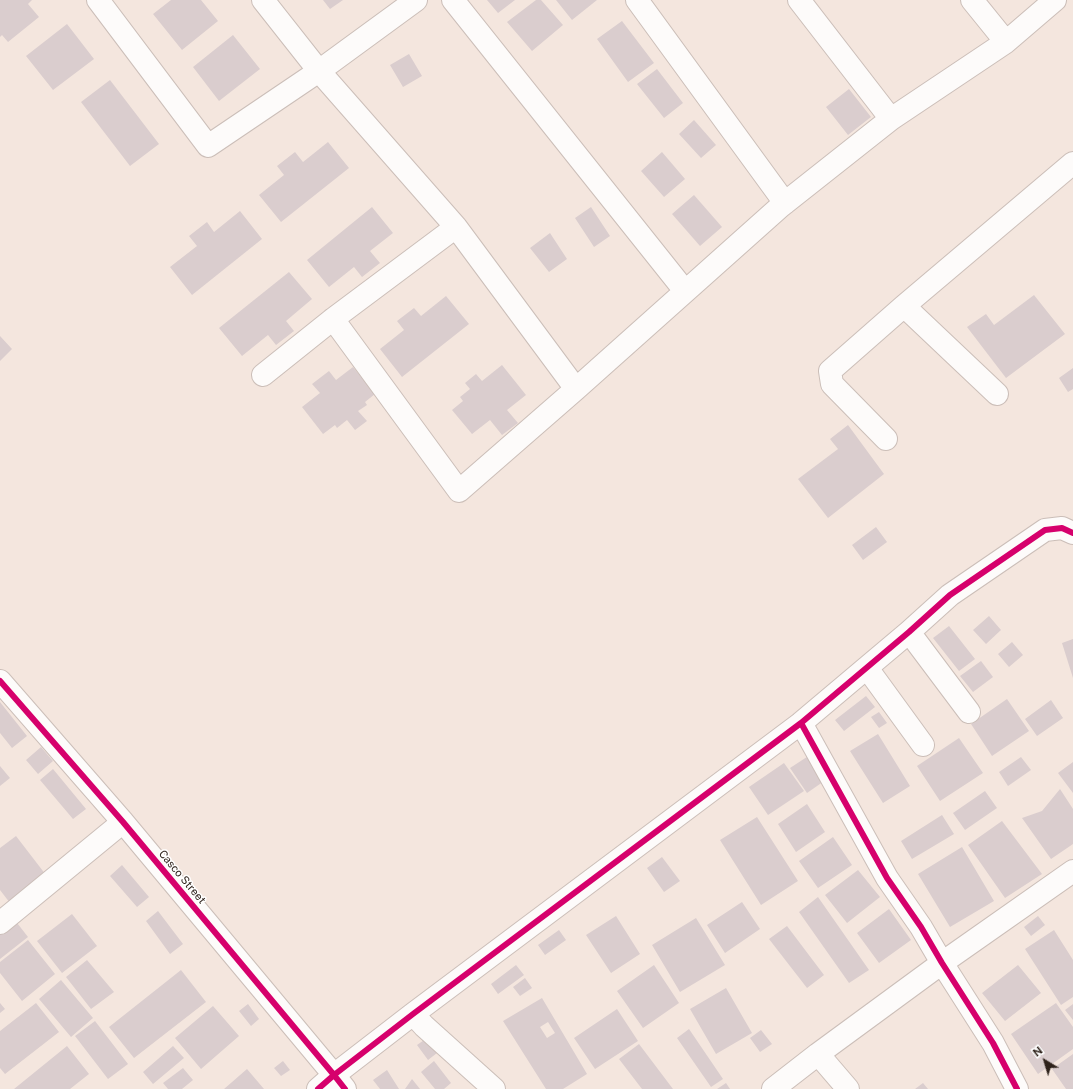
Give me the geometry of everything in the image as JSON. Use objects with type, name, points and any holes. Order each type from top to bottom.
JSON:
[{"type":"street","points":[[98,0],[208,146],[319,71],[416,0]]},
{"type":"street","points":[[262,0],[319,71],[456,227],[576,389]]},
{"type":"street","points":[[453,0],[686,292]]},
{"type":"street","points":[[637,0],[785,203]]},
{"type":"street","points":[[798,0],[891,119]]},
{"type":"street","points":[[972,0],[1006,42]]},
{"type":"street","points":[[333,318],[459,491],[686,292],[781,206],[891,119],[1006,42],[1055,0]]},
{"type":"street","points":[[886,439],[832,384],[830,371],[904,306],[1073,163]]},
{"type":"street","points":[[263,375],[333,318],[456,227]]},
{"type":"street","points":[[904,306],[997,394]]},
{"type":"street","points":[[318,1089],[339,1082],[414,1014],[801,723],[909,632],[950,595],[1045,530],[1062,528],[1073,533]]},
{"type":"street","points":[[909,632],[969,712]]},
{"type":"street","points":[[866,668],[923,745]]},
{"type":"street","name":"Casco Street","points":[[0,682],[123,822],[339,1082]]},
{"type":"street","points":[[801,723],[887,878],[921,927],[993,1043],[1017,1089]]},
{"type":"street","points":[[0,923],[123,822]]},
{"type":"street","points":[[773,1089],[942,963],[1073,871]]},
{"type":"street","points":[[414,1014],[424,1026],[494,1089]]},
{"type":"street","points":[[818,1054],[848,1089]]},
{"type":"building","points":[[0,0],[32,0],[28,4],[39,17],[8,42],[2,35],[0,37]]},
{"type":"building","points":[[171,0],[201,0],[218,21],[182,50],[153,14]]},
{"type":"building","points":[[323,0],[343,0],[330,9]]},
{"type":"building","points":[[487,0],[515,0],[498,13]]},
{"type":"building","points":[[536,0],[541,0],[563,25],[532,51],[507,22]]},
{"type":"building","points":[[556,0],[597,0],[572,20]]},
{"type":"building","points":[[622,21],[654,63],[628,82],[597,39]]},
{"type":"building","points":[[67,24],[94,59],[53,90],[26,56]]},
{"type":"building","points":[[233,35],[260,69],[219,101],[193,67]]},
{"type":"building","points":[[409,54],[422,76],[403,87],[390,65]]},
{"type":"building","points":[[657,69],[683,103],[664,118],[637,84]]},
{"type":"building","points":[[110,80],[159,144],[130,166],[81,102]]},
{"type":"building","points":[[849,89],[871,117],[848,135],[826,107]]},
{"type":"building","points":[[694,120],[716,145],[701,158],[679,134]]},
{"type":"building","points":[[328,142],[349,168],[281,222],[259,195],[284,175],[277,166],[295,152],[303,162]]},
{"type":"building","points":[[662,152],[685,179],[664,197],[641,171]]},
{"type":"building","points":[[694,195],[722,227],[700,246],[672,214]]},
{"type":"building","points":[[372,207],[393,233],[370,251],[380,263],[362,277],[354,267],[329,287],[307,260]]},
{"type":"building","points":[[591,207],[610,236],[594,247],[575,218]]},
{"type":"building","points":[[240,211],[262,239],[192,295],[170,267],[197,246],[189,236],[207,222],[214,232]]},
{"type":"building","points":[[550,233],[567,259],[549,272],[530,248]]},
{"type":"building","points":[[289,272],[312,299],[286,321],[294,331],[276,345],[268,335],[242,356],[219,328]]},
{"type":"building","points":[[1034,295],[1065,334],[1006,378],[967,327],[986,314],[994,325]]},
{"type":"building","points":[[446,296],[469,324],[402,377],[380,349],[404,330],[397,321],[414,308],[421,316]]},
{"type":"building","points":[[0,336],[12,349],[0,361]]},
{"type":"building","points":[[502,365],[526,395],[507,410],[518,423],[502,435],[490,420],[472,434],[452,410],[463,401],[460,397],[470,389],[465,383],[476,374],[482,381]]},
{"type":"building","points":[[353,367],[375,394],[365,402],[367,405],[358,411],[367,421],[355,430],[347,420],[337,428],[335,425],[323,434],[302,407],[320,393],[312,384],[329,371],[336,380]]},
{"type":"building","points":[[1073,368],[1073,389],[1068,392],[1059,378]]},
{"type":"building","points":[[848,425],[884,474],[828,518],[798,479],[838,449],[830,439]]},
{"type":"building","points":[[876,527],[887,542],[863,560],[852,545]]},
{"type":"building","points":[[989,616],[1001,630],[986,644],[973,630]]},
{"type":"building","points":[[949,626],[975,659],[959,671],[933,638]]},
{"type":"building","points":[[1073,639],[1073,678],[1062,643]]},
{"type":"building","points":[[1012,642],[1023,655],[1009,667],[998,654]]},
{"type":"building","points":[[981,661],[993,677],[973,692],[960,676]]},
{"type":"building","points":[[866,696],[875,707],[844,731],[835,720]]},
{"type":"building","points":[[1007,699],[1029,731],[992,756],[971,724]]},
{"type":"building","points":[[1051,700],[1063,718],[1037,736],[1025,719]]},
{"type":"building","points":[[0,702],[27,736],[12,748],[0,733]]},
{"type":"building","points":[[879,712],[887,723],[879,728],[871,717]]},
{"type":"building","points":[[878,734],[910,786],[883,803],[850,751]]},
{"type":"building","points":[[959,738],[983,773],[940,801],[917,766]]},
{"type":"building","points":[[41,747],[53,761],[38,774],[26,760]]},
{"type":"building","points":[[813,753],[830,777],[807,793],[790,768]]},
{"type":"building","points":[[1021,757],[1031,770],[1008,786],[999,772]]},
{"type":"building","points":[[1073,762],[1073,793],[1058,773]]},
{"type":"building","points":[[784,763],[804,791],[768,815],[749,787]]},
{"type":"building","points":[[0,766],[10,778],[0,786]]},
{"type":"building","points":[[53,769],[86,809],[73,819],[40,780]]},
{"type":"building","points":[[1060,789],[1073,809],[1073,844],[1051,859],[1022,818],[1042,811]]},
{"type":"building","points":[[985,791],[997,808],[965,830],[953,813]]},
{"type":"building","points":[[807,804],[825,832],[796,852],[778,824]]},
{"type":"building","points":[[942,815],[954,834],[912,859],[901,841]]},
{"type":"building","points":[[757,817],[798,881],[761,905],[720,840]]},
{"type":"building","points":[[1002,821],[1042,874],[1005,898],[968,845]]},
{"type":"building","points":[[16,836],[46,875],[10,903],[0,890],[0,848]]},
{"type":"building","points":[[833,837],[852,865],[818,888],[799,861]]},
{"type":"building","points":[[962,847],[994,901],[950,927],[918,874]]},
{"type":"building","points":[[662,857],[680,881],[664,892],[647,868]]},
{"type":"building","points":[[122,865],[149,897],[137,907],[110,876]]},
{"type":"building","points":[[858,870],[880,897],[847,923],[825,895]]},
{"type":"building","points":[[818,897],[869,970],[849,983],[799,912]]},
{"type":"building","points":[[742,902],[760,929],[725,953],[707,925]]},
{"type":"building","points":[[889,909],[911,940],[879,963],[857,933]]},
{"type":"building","points":[[158,911],[183,944],[170,954],[146,921]]},
{"type":"building","points":[[72,914],[97,946],[62,973],[37,941]]},
{"type":"building","points":[[616,916],[640,954],[611,973],[586,935]]},
{"type":"building","points":[[1038,916],[1045,925],[1031,936],[1024,927]]},
{"type":"building","points":[[696,918],[725,965],[680,992],[652,945]]},
{"type":"building","points":[[14,919],[28,937],[0,959],[0,930]]},
{"type":"building","points":[[787,926],[824,975],[807,988],[769,939]]},
{"type":"building","points":[[559,930],[566,940],[545,955],[538,945]]},
{"type":"building","points":[[1054,930],[1073,960],[1073,997],[1061,1005],[1025,949]]},
{"type":"building","points":[[28,940],[55,974],[22,1001],[0,973],[0,962]]},
{"type":"building","points":[[87,960],[114,992],[91,1009],[66,977]]},
{"type":"building","points":[[516,965],[524,975],[498,994],[491,984]]},
{"type":"building","points":[[654,965],[679,1003],[643,1028],[617,991]]},
{"type":"building","points":[[1018,965],[1041,993],[1005,1021],[982,993]]},
{"type":"building","points":[[181,970],[206,1002],[134,1058],[109,1027]]},
{"type":"building","points":[[525,978],[532,988],[520,996],[513,987]]},
{"type":"building","points":[[61,980],[93,1018],[71,1037],[39,999]]},
{"type":"building","points":[[726,988],[752,1033],[716,1054],[690,1009]]},
{"type":"building","points":[[542,998],[587,1074],[563,1089],[546,1089],[503,1021]],"holes":[[[548,1022],[555,1033],[547,1038],[540,1027]]]},
{"type":"building","points":[[0,1003],[5,1009],[0,1013]]},
{"type":"building","points":[[36,1003],[59,1032],[5,1074],[0,1068],[0,1031]]},
{"type":"building","points":[[1056,1003],[1073,1027],[1073,1049],[1038,1074],[1011,1034]]},
{"type":"building","points":[[248,1004],[259,1019],[251,1026],[239,1011]]},
{"type":"building","points":[[1073,1004],[1073,1020],[1065,1010]]},
{"type":"building","points":[[213,1006],[239,1036],[201,1069],[175,1038]]},
{"type":"building","points":[[617,1009],[638,1041],[595,1069],[574,1038]]},
{"type":"building","points":[[95,1021],[128,1064],[108,1079],[75,1036]]},
{"type":"building","points":[[689,1029],[723,1079],[711,1087],[677,1038]]},
{"type":"building","points":[[761,1030],[772,1044],[760,1052],[750,1038]]},
{"type":"building","points":[[427,1038],[437,1053],[428,1060],[417,1045]]},
{"type":"building","points":[[639,1044],[673,1089],[642,1089],[619,1059]]},
{"type":"building","points":[[67,1046],[89,1074],[70,1089],[14,1089]]},
{"type":"building","points":[[173,1046],[184,1058],[153,1084],[143,1072]]},
{"type":"building","points":[[1073,1054],[1073,1089],[1066,1089],[1052,1069]]},
{"type":"building","points":[[283,1061],[290,1070],[281,1076],[274,1068]]},
{"type":"building","points":[[434,1061],[451,1083],[444,1089],[435,1089],[421,1072]]},
{"type":"building","points":[[183,1068],[193,1080],[182,1089],[168,1089],[163,1083]]},
{"type":"building","points":[[247,1069],[264,1089],[224,1089]]},
{"type":"building","points":[[387,1070],[399,1089],[380,1089],[373,1080]]},
{"type":"building","points":[[412,1079],[420,1089],[405,1089]]},
{"type":"building","points":[[726,1083],[730,1089],[717,1089]]},
{"type":"building","points":[[923,1083],[928,1089],[915,1089]]},
{"type":"cycle path","points":[[318,1089],[413,1014],[801,723],[909,632],[950,595],[1045,530],[1062,528],[1073,533]]},
{"type":"cycle path","points":[[0,681],[123,822],[345,1089]]},
{"type":"cycle path","points":[[801,723],[887,878],[921,927],[993,1043],[1017,1089]]}]
